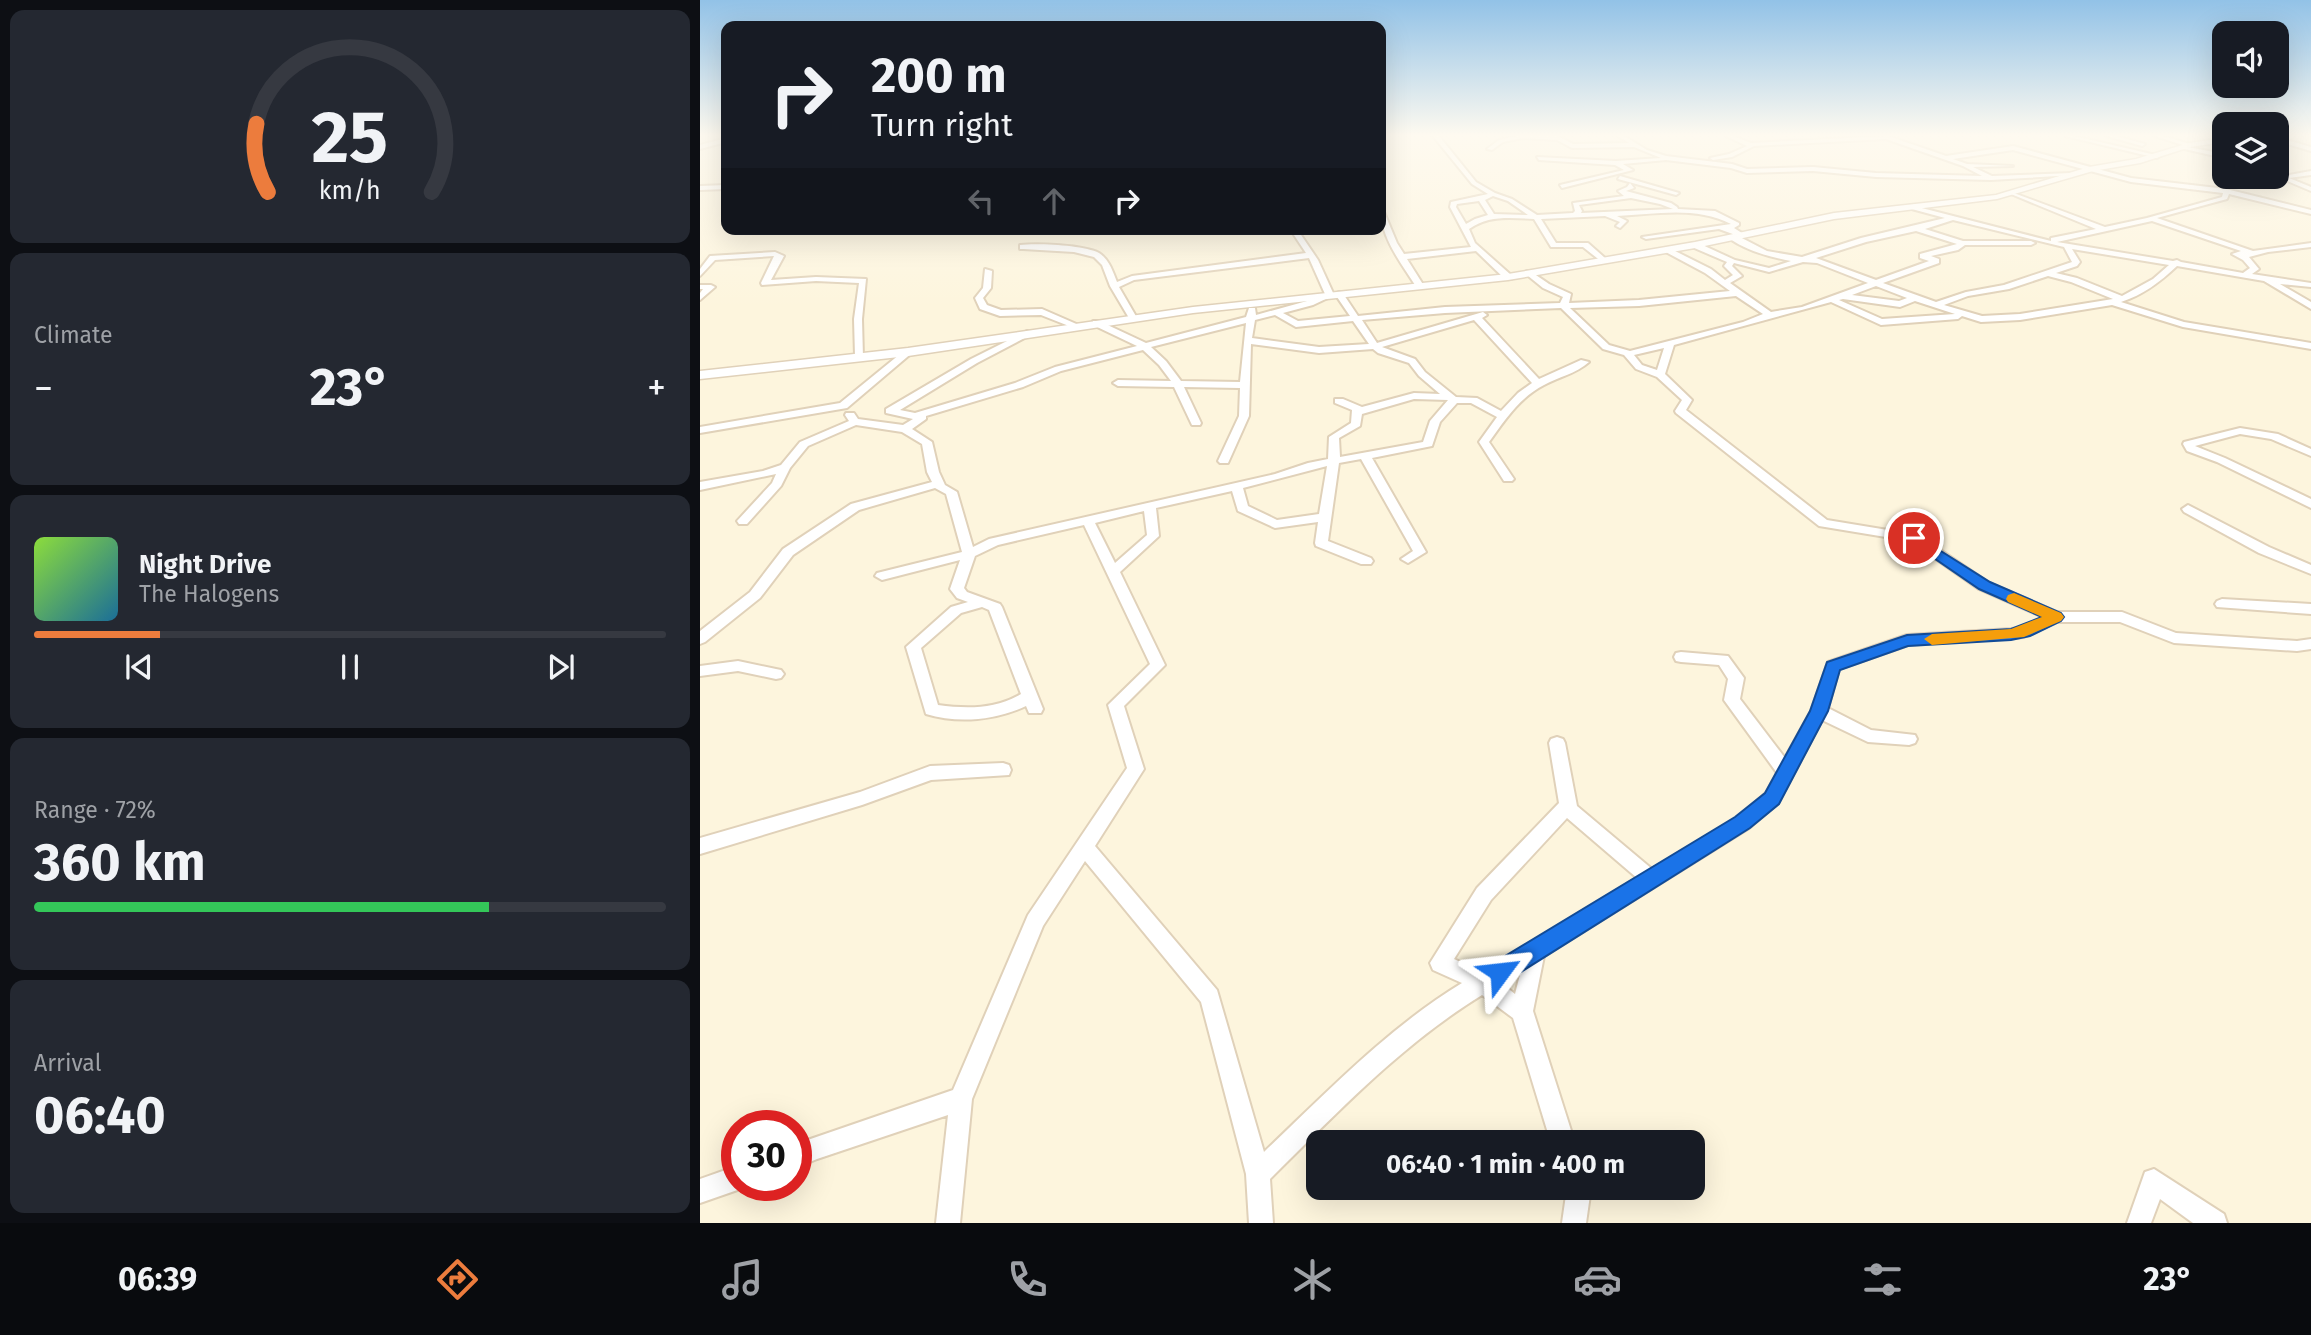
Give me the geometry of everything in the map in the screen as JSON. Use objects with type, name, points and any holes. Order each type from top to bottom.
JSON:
[{"type":"street","points":[[1622,193],[1628,197]]},
{"type":"street","points":[[700,375],[908,352],[1096,323],[1253,303],[1508,277],[1666,250],[1734,233],[1834,216],[1970,202],[2013,193]]},
{"type":"street","points":[[2013,193],[2104,229]]},
{"type":"street","points":[[1914,228],[1963,243],[2046,242],[2151,219],[2225,198],[2226,193]]},
{"type":"street","points":[[2235,193],[2311,212]]},
{"type":"street","points":[[1508,277],[1478,249],[1453,207],[1454,202],[1481,199],[1493,194],[1520,205],[1536,217],[1554,245],[1585,245],[1602,260]]},
{"type":"street","points":[[1576,215],[1579,211],[1575,204],[1628,197],[1654,200],[1671,205],[1678,211]]},
{"type":"street","points":[[1481,199],[1492,216]]},
{"type":"street","points":[[2216,201],[2286,205]]},
{"type":"street","points":[[1465,228],[1477,220],[1520,205]]},
{"type":"street","points":[[1910,207],[2046,242],[2311,285]]},
{"type":"street","points":[[1492,216],[1536,217],[1678,211],[1715,213],[1737,224],[1734,233]]},
{"type":"street","points":[[1605,213],[1624,220],[1620,226]]},
{"type":"street","points":[[1458,216],[1477,220]]},
{"type":"street","points":[[1695,244],[1734,262],[1766,271],[1807,259],[1829,249],[1950,219]]},
{"type":"street","points":[[2151,219],[2250,251],[2236,254],[2244,256],[2265,250],[2311,245]]},
{"type":"street","points":[[1386,227],[1420,286]]},
{"type":"street","points":[[1646,237],[1719,227],[1734,233],[1749,247],[1818,260],[1872,284],[1981,319],[2020,317],[2117,301],[2152,284],[2177,262]]},
{"type":"street","points":[[1297,235],[1334,294],[1375,346],[1412,360],[1422,374],[1452,398]]},
{"type":"street","points":[[1563,298],[1606,347],[1628,354],[1769,315],[1804,309],[1936,261],[1923,256],[1955,248],[1963,243]]},
{"type":"street","points":[[2066,245],[2076,261]]},
{"type":"street","points":[[1023,247],[1090,250],[1108,267],[1114,286],[1133,318]]},
{"type":"street","points":[[1401,257],[1478,249]]},
{"type":"street","points":[[1666,250],[1708,271],[1769,315]]},
{"type":"street","points":[[1935,305],[2045,273],[2095,250]]},
{"type":"street","points":[[1725,283],[1738,276],[1728,266],[1734,262],[1770,253]]},
{"type":"street","points":[[700,274],[713,258],[775,254],[780,256],[765,283],[816,279],[863,281],[858,319],[860,356]]},
{"type":"street","points":[[1114,286],[1153,274],[1311,255]]},
{"type":"street","points":[[2244,256],[2255,269],[2246,273],[2249,276]]},
{"type":"street","points":[[988,271],[987,288],[979,298],[983,307],[1000,313],[1042,312],[1077,326]]},
{"type":"street","points":[[1530,273],[1576,305],[1700,299],[1738,293]]},
{"type":"street","points":[[2045,273],[2074,280],[2117,301],[2183,324],[2311,346]]},
{"type":"street","points":[[2266,279],[2311,306]]},
{"type":"street","points":[[700,287],[711,287],[700,297]]},
{"type":"street","points":[[915,416],[1019,385],[1058,369],[1276,312],[1334,294]]},
{"type":"street","points":[[1842,296],[1900,304],[1915,298]]},
{"type":"street","points":[[1247,341],[1285,347],[1341,350],[1375,346],[1476,317],[1563,298]]},
{"type":"street","points":[[1831,298],[1881,322],[1958,316],[1956,312]]},
{"type":"street","points":[[1224,461],[1244,416],[1247,341],[1253,303]]},
{"type":"street","points":[[1276,312],[1296,324],[1445,310],[1514,308]]},
{"type":"street","points":[[1476,317],[1538,384]]},
{"type":"street","points":[[1096,323],[1144,346],[1180,384],[1196,423]]},
{"type":"street","points":[[905,429],[922,417],[891,411],[974,361],[1030,333]]},
{"type":"street","points":[[1660,374],[1670,344]]},
{"type":"street","points":[[700,430],[843,406],[908,352]]},
{"type":"street","points":[[1628,354],[1639,367],[1660,374],[1687,400],[1681,411],[1823,523],[1914,538],[1984,586],[2056,617],[2122,617],[2174,638],[2270,645],[2311,644]]},
{"type":"street","points":[[1508,479],[1485,442],[1514,401],[1538,384],[1570,372],[1584,362]]},
{"type":"street","points":[[1118,383],[1245,385]]},
{"type":"street","points":[[1356,412],[1414,397],[1514,401]]},
{"type":"street","points":[[882,576],[969,554],[994,542],[1237,486],[1334,460],[1428,444],[1435,421],[1452,398]]},
{"type":"street","points":[[1473,400],[1503,416]]},
{"type":"street","points":[[1339,401],[1357,408],[1356,424],[1334,437],[1334,460],[1321,543],[1366,561]]},
{"type":"street","points":[[843,406],[855,422]]},
{"type":"street","points":[[743,521],[777,484],[785,467],[804,444],[855,422],[905,429],[927,442],[938,484],[951,492],[969,554],[957,589],[962,594],[983,602],[995,607],[1033,702],[966,715],[932,710],[913,647],[956,610],[983,602]]},
{"type":"street","points":[[2311,453],[2274,436],[2240,431],[2188,444],[2192,449],[2221,460],[2311,504]]},
{"type":"street","points":[[1364,454],[1420,552],[1408,559]]},
{"type":"street","points":[[700,486],[765,474],[785,467]]},
{"type":"street","points":[[700,639],[755,595],[789,552],[855,507],[938,484]]},
{"type":"street","points":[[1237,486],[1242,508],[1275,524],[1325,517]]},
{"type":"street","points":[[1113,572],[1153,536],[1150,506]]},
{"type":"street","points":[[2188,509],[2264,550],[2311,570]]},
{"type":"street","points":[[948,1223],[961,1099],[1035,921],[1136,769],[1116,705],[1158,665],[1088,521]]},
{"type":"street","points":[[2222,604],[2311,610]]},
{"type":"street","points":[[1258,1174],[1362,1074],[1435,1012],[1743,822],[1772,798],[1819,711],[1833,666],[1907,640],[2024,632],[2056,617]]},
{"type":"street","points":[[1681,657],[1723,660],[1736,678],[1732,700],[1786,772]]},
{"type":"street","points":[[700,671],[738,666],[776,674]]},
{"type":"street","points":[[1819,711],[1868,736],[1909,739]]},
{"type":"street","points":[[1557,743],[1569,810],[1651,879]]},
{"type":"street","points":[[700,846],[862,798],[930,773],[1003,770]]},
{"type":"street","points":[[1522,1011],[1482,982],[1440,963],[1484,894],[1568,805]]},
{"type":"street","points":[[1084,847],[1210,997],[1258,1174],[1261,1223]]},
{"type":"street","points":[[1535,952],[1522,1011],[1559,1130]]},
{"type":"street","points":[[812,1150],[961,1099]]},
{"type":"street","points":[[2139,1223],[2154,1181],[2215,1223]]},
{"type":"street","points":[[700,1191],[721,1184]]},
{"type":"street","points":[[1574,1223],[1577,1200]]},
{"type":"slow traffic","points":[[1932,639],[1973,638],[2024,632],[2056,617],[2014,599]]},
{"type":"route","points":[[1500,972],[1743,822],[1772,798],[1819,711],[1833,666],[1907,640],[1973,638],[2024,632],[2056,617],[1984,586],[1914,538]]}]
